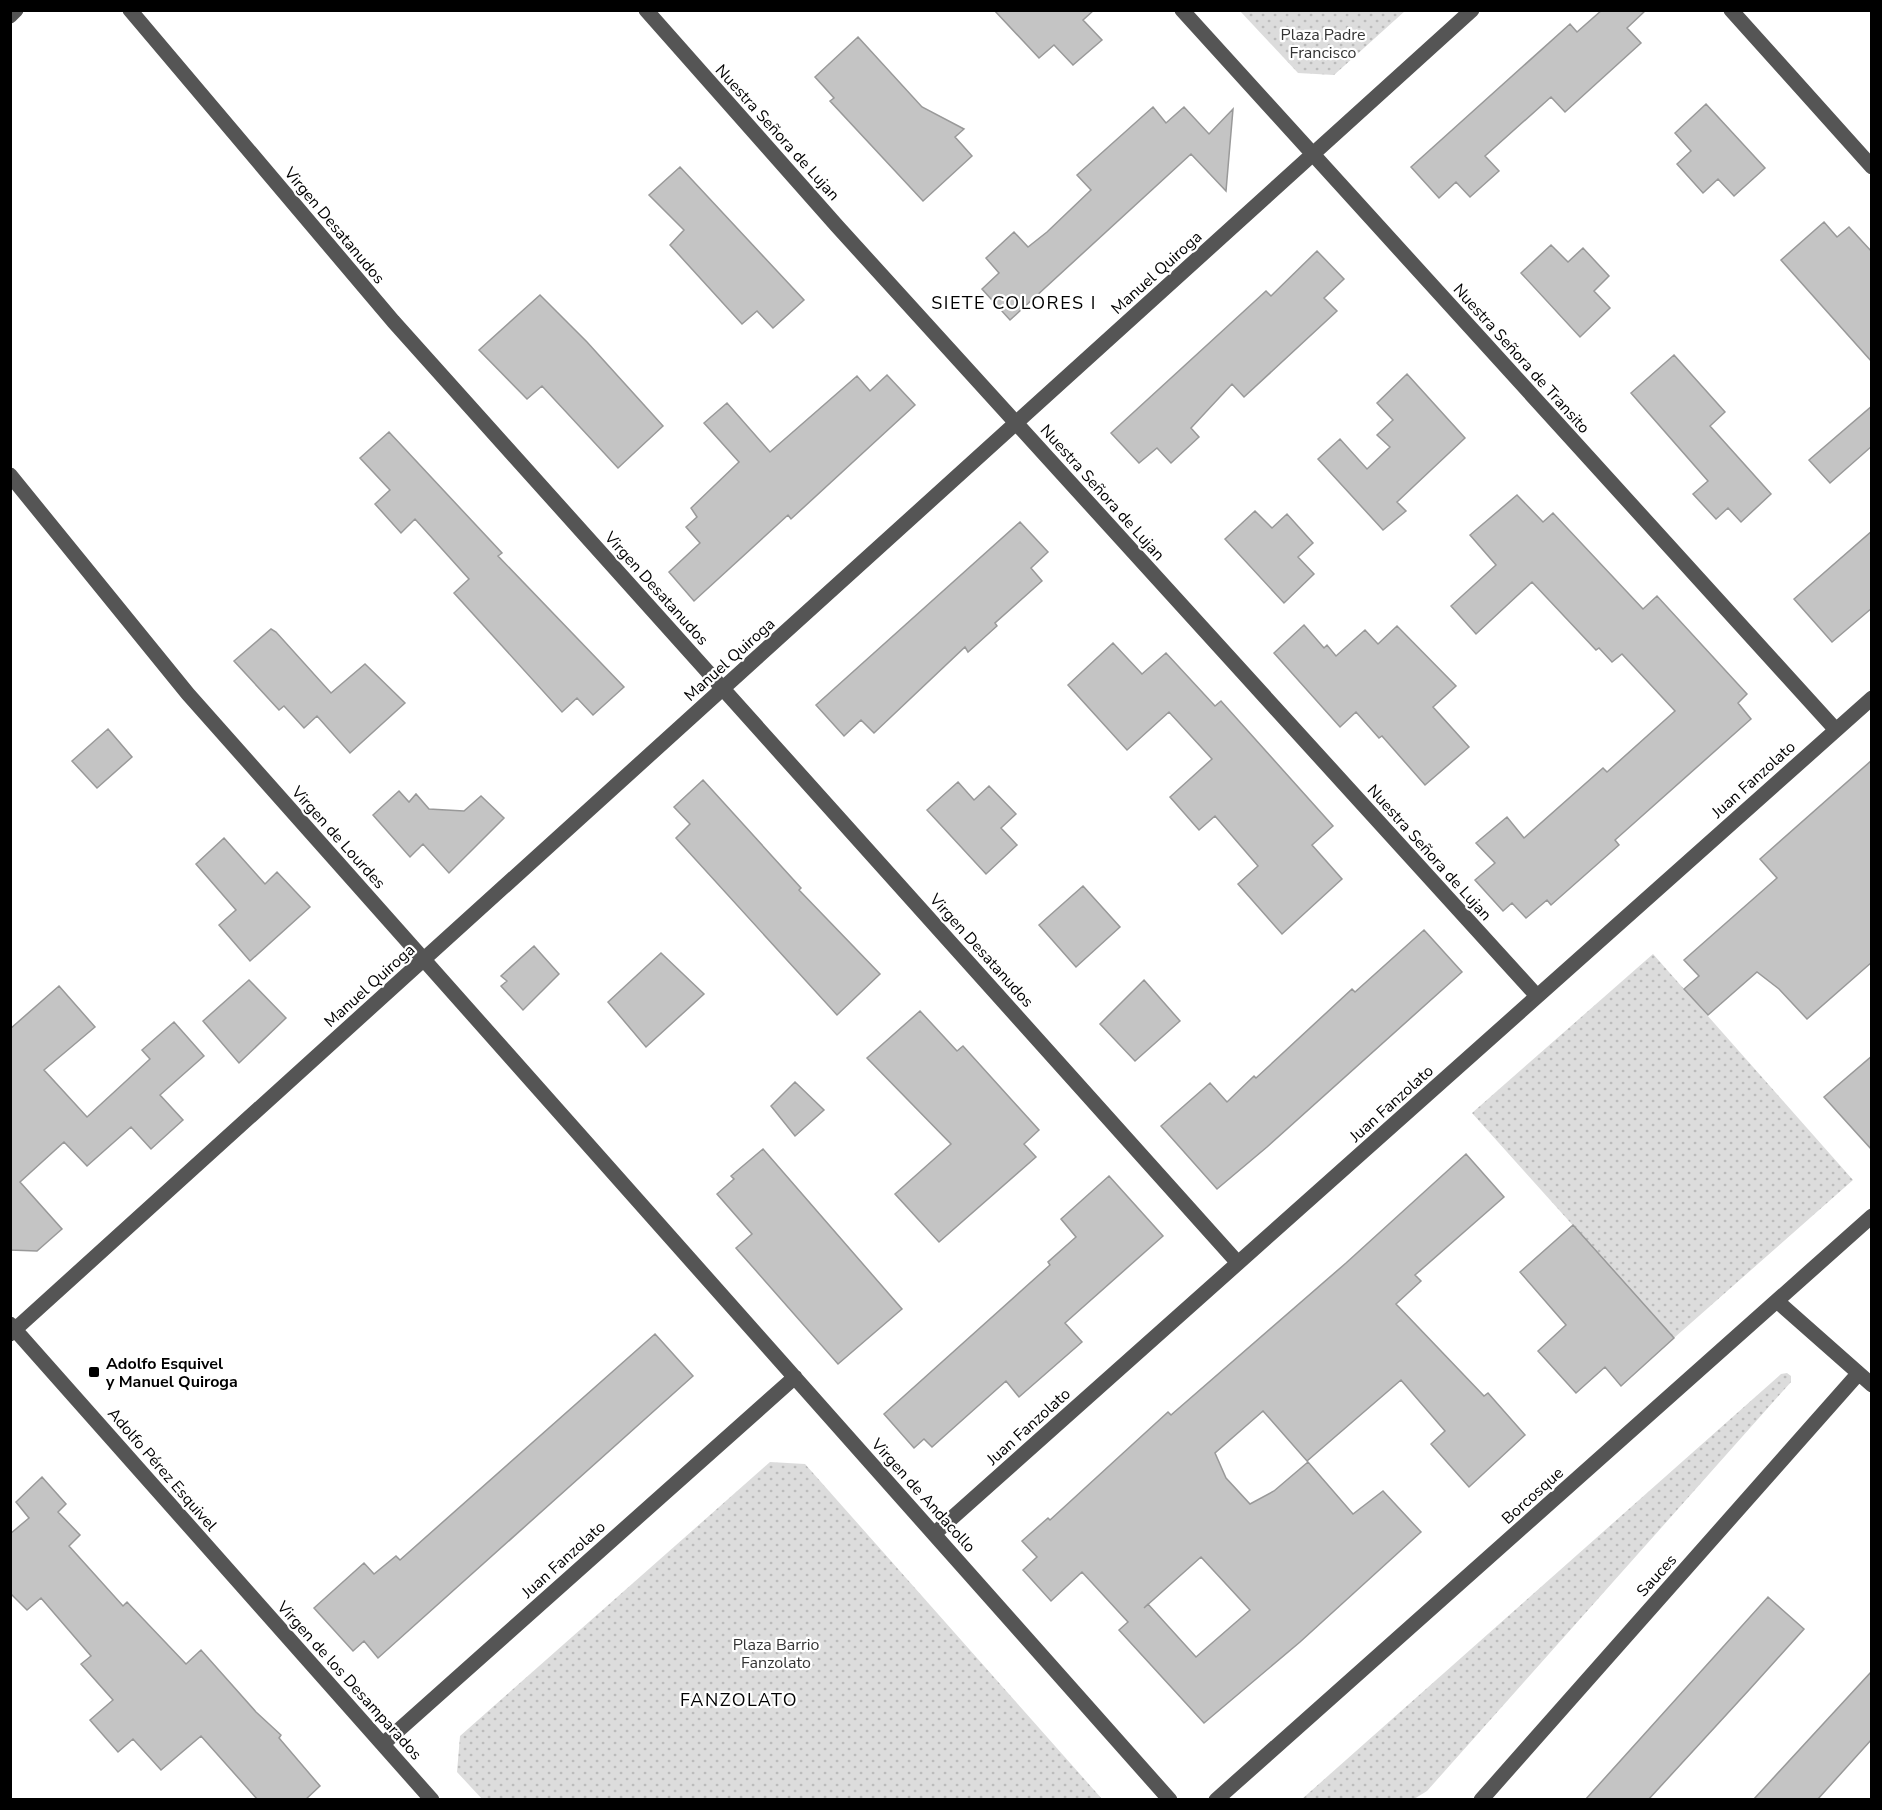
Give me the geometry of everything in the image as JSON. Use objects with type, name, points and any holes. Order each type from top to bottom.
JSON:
[{"type":"street","points":[[10,16],[16,10]]},
{"type":"street","name":"Virgen Desatanudos","points":[[130,10],[393,321],[1238,1263]]},
{"type":"street","name":"Nuestra Señora de Lujan","points":[[646,10],[1016,423],[1537,996]]},
{"type":"street","name":"Nuestra Señora de Transito","points":[[1182,10],[1836,730]]},
{"type":"street","name":"Manuel Quiroga","points":[[12,1329],[1472,10]]},
{"type":"street","points":[[1731,10],[1872,166]]},
{"type":"street","name":"Virgen de Lourdes","points":[[10,475],[188,694],[650,1215]]},
{"type":"street","name":"Juan Fanzolato","points":[[934,1534],[1872,698]]},
{"type":"street","name":"Virgen de Andacollo","points":[[650,1215],[1170,1800]]},
{"type":"street","name":"Borcosque","points":[[1216,1800],[1872,1216]]},
{"type":"street","points":[[1777,1301],[1872,1385]]},
{"type":"street","name":"Adolfo Pérez Esquivel","points":[[12,1329],[241,1584]]},
{"type":"street","name":"Sauces","points":[[1481,1800],[1858,1374]]},
{"type":"street","name":"Juan Fanzolato","points":[[383,1744],[795,1377]]},
{"type":"street","name":"Virgen de los Desamparados","points":[[241,1584],[432,1800]]},
{"type":"green space","name":"Plaza Padre Francisco","points":[[1240,11],[1405,11],[1334,75],[1298,73]]},
{"type":"green space","points":[[1653,954],[1853,1180],[1674,1338],[1472,1113]]},
{"type":"green space","points":[[1787,1373],[1791,1376],[1791,1382],[1427,1791],[1414,1799],[1302,1799],[1781,1374]]},
{"type":"green space","name":"Plaza Barrio Fanzolato","points":[[770,1462],[805,1464],[1102,1799],[482,1799],[457,1772],[460,1736]]},
{"type":"building","points":[[994,10],[1094,10],[1083,20],[1102,40],[1073,65],[1054,45],[1039,58]]},
{"type":"building","points":[[1602,10],[1646,10],[1627,28],[1641,43],[1565,112],[1551,97],[1485,156],[1499,171],[1470,197],[1456,182],[1439,198],[1411,167],[1570,24],[1577,32]]},
{"type":"building","points":[[858,37],[922,107],[964,129],[955,137],[972,156],[923,201],[830,101],[834,98],[815,77]]},
{"type":"building","points":[[1706,104],[1765,168],[1734,196],[1718,179],[1703,193],[1677,164],[1691,151],[1675,133]]},
{"type":"building","points":[[1153,107],[1166,123],[1184,107],[1209,134],[1233,109],[1226,191],[1191,154],[1010,320],[982,289],[999,273],[986,258],[1014,232],[1028,247],[1047,232],[1091,190],[1077,175]]},
{"type":"building","points":[[680,167],[804,300],[773,328],[757,311],[742,324],[670,245],[684,230],[649,195]]},
{"type":"building","points":[[1824,222],[1837,237],[1849,227],[1872,252],[1872,362],[1781,260]]},
{"type":"building","points":[[1551,245],[1568,262],[1583,248],[1609,276],[1594,291],[1610,308],[1580,337],[1521,273]]},
{"type":"building","points":[[1317,251],[1344,279],[1324,298],[1337,311],[1244,397],[1232,384],[1191,428],[1199,437],[1171,463],[1157,448],[1139,463],[1111,433],[1266,291],[1271,296]]},
{"type":"building","points":[[540,295],[587,342],[663,426],[618,468],[542,386],[527,399],[479,350]]},
{"type":"building","points":[[1674,355],[1725,412],[1710,426],[1771,494],[1741,522],[1728,508],[1716,519],[1693,494],[1708,481],[1631,393]]},
{"type":"building","points":[[1407,374],[1465,438],[1397,502],[1406,511],[1383,530],[1318,459],[1340,439],[1367,469],[1390,447],[1377,435],[1393,420],[1377,403]]},
{"type":"building","points":[[887,375],[915,405],[791,519],[788,515],[694,601],[669,572],[700,543],[686,527],[697,517],[691,508],[739,462],[704,423],[727,403],[770,452],[857,376],[870,391]]},
{"type":"building","points":[[1872,406],[1872,446],[1830,483],[1809,460]]},
{"type":"building","points":[[389,432],[502,553],[498,556],[624,687],[593,715],[577,698],[562,712],[454,593],[469,579],[415,519],[401,533],[375,504],[390,490],[360,458]]},
{"type":"building","points":[[1517,495],[1543,522],[1553,513],[1643,609],[1657,596],[1747,694],[1738,703],[1751,719],[1615,840],[1619,845],[1551,905],[1547,900],[1526,918],[1512,903],[1503,911],[1475,880],[1495,863],[1476,843],[1507,817],[1524,838],[1603,768],[1607,772],[1675,711],[1622,654],[1612,662],[1599,648],[1596,650],[1532,582],[1476,634],[1451,606],[1496,565],[1470,535]]},
{"type":"building","points":[[1255,511],[1272,528],[1287,514],[1313,543],[1298,557],[1314,574],[1284,603],[1225,539]]},
{"type":"building","points":[[1020,522],[1048,552],[1031,568],[1042,581],[995,623],[997,626],[968,652],[965,647],[874,733],[861,720],[844,736],[816,705]]},
{"type":"building","points":[[1872,531],[1872,608],[1832,642],[1794,599]]},
{"type":"building","points":[[1304,625],[1324,648],[1327,645],[1336,656],[1365,630],[1378,644],[1397,626],[1456,686],[1433,707],[1469,747],[1425,785],[1382,736],[1379,738],[1356,712],[1340,727],[1274,653]]},
{"type":"building","points":[[271,629],[331,693],[365,664],[405,703],[350,753],[317,716],[304,728],[284,706],[279,710],[234,661]]},
{"type":"building","points":[[1113,643],[1142,674],[1166,653],[1215,706],[1221,701],[1333,826],[1312,845],[1342,879],[1282,934],[1238,884],[1258,866],[1215,816],[1199,830],[1170,797],[1212,759],[1169,712],[1127,750],[1068,685]]},
{"type":"building","points":[[108,729],[132,757],[97,788],[72,761]]},
{"type":"building","points":[[1872,760],[1872,962],[1807,1019],[1779,989],[1757,972],[1708,1015],[1684,989],[1699,976],[1684,960],[1777,878],[1760,859]]},
{"type":"building","points":[[703,780],[801,888],[799,890],[880,974],[837,1015],[676,838],[690,824],[674,807]]},
{"type":"building","points":[[958,782],[974,800],[989,786],[1016,814],[1001,828],[1017,845],[986,874],[927,810]]},
{"type":"building","points":[[399,791],[409,802],[416,794],[429,809],[464,811],[481,796],[504,818],[449,873],[423,844],[410,857],[373,815]]},
{"type":"building","points":[[224,838],[265,884],[277,872],[310,907],[250,961],[219,925],[236,910],[196,864]]},
{"type":"building","points":[[1083,886],[1120,927],[1076,967],[1039,925]]},
{"type":"building","points":[[1424,930],[1462,972],[1217,1189],[1161,1126],[1210,1083],[1227,1102],[1352,989],[1355,992]]},
{"type":"building","points":[[534,946],[559,974],[523,1010],[501,986],[507,981],[501,976]]},
{"type":"building","points":[[661,953],[704,994],[646,1047],[608,1002]]},
{"type":"building","points":[[249,980],[286,1018],[239,1063],[203,1021]]},
{"type":"building","points":[[1144,980],[1180,1021],[1135,1061],[1100,1024]]},
{"type":"building","points":[[59,986],[95,1027],[44,1070],[87,1117],[150,1059],[142,1050],[174,1022],[204,1056],[160,1095],[183,1120],[151,1149],[131,1127],[87,1166],[64,1142],[20,1182],[62,1229],[37,1251],[10,1250],[10,1029]]},
{"type":"building","points":[[920,1011],[957,1051],[963,1046],[1039,1130],[1024,1144],[1036,1157],[939,1242],[895,1194],[951,1144],[867,1058]]},
{"type":"building","points":[[1872,1056],[1872,1150],[1824,1097]]},
{"type":"building","points":[[795,1082],[824,1110],[795,1136],[771,1106]]},
{"type":"building","points":[[763,1149],[902,1309],[838,1364],[736,1248],[752,1234],[717,1194],[734,1179],[731,1176]]},
{"type":"building","points":[[1466,1154],[1504,1197],[1415,1275],[1421,1281],[1396,1304],[1484,1396],[1488,1393],[1525,1435],[1469,1487],[1431,1444],[1445,1431],[1401,1380],[1307,1461],[1263,1411],[1215,1453],[1226,1478],[1250,1504],[1274,1491],[1308,1462],[1353,1514],[1383,1491],[1421,1532],[1300,1642],[1204,1723],[1119,1630],[1128,1622],[1082,1572],[1051,1601],[1023,1570],[1037,1557],[1022,1541],[1048,1518],[1050,1520],[1168,1412],[1171,1415],[1346,1263]],"holes":[[[1201,1557],[1250,1610],[1196,1657],[1148,1604]]]},
{"type":"building","points":[[1109,1176],[1163,1236],[1065,1323],[1082,1342],[1019,1397],[1006,1381],[932,1447],[924,1439],[914,1448],[884,1414],[1050,1265],[1048,1262],[1076,1237],[1061,1219]]},
{"type":"building","points":[[1573,1225],[1674,1338],[1621,1386],[1605,1367],[1576,1393],[1538,1351],[1566,1325],[1520,1272]]},
{"type":"building","points":[[655,1334],[693,1376],[378,1658],[364,1641],[353,1651],[314,1608],[364,1563],[374,1574],[396,1556],[400,1560]]},
{"type":"building","points":[[42,1477],[66,1504],[58,1512],[80,1535],[69,1546],[123,1606],[127,1602],[186,1664],[201,1650],[256,1712],[281,1735],[279,1738],[320,1786],[305,1800],[258,1800],[201,1736],[161,1770],[133,1739],[118,1752],[90,1720],[113,1700],[81,1664],[91,1656],[41,1598],[27,1610],[10,1593],[10,1534],[29,1518],[16,1502]]},
{"type":"building","points":[[1768,1597],[1804,1629],[1648,1800],[1585,1800]]},
{"type":"building","points":[[1872,1671],[1872,1739],[1817,1800],[1753,1800]]},
{"type":"place","name":"Adolfo Esquivel y Manuel Quiroga","points":[[94,1372]]},
{"type":"district","name":"SIETE COLORES I","points":[[1014,303]]},
{"type":"district","name":"FANZOLATO","points":[[739,1700]]}]
